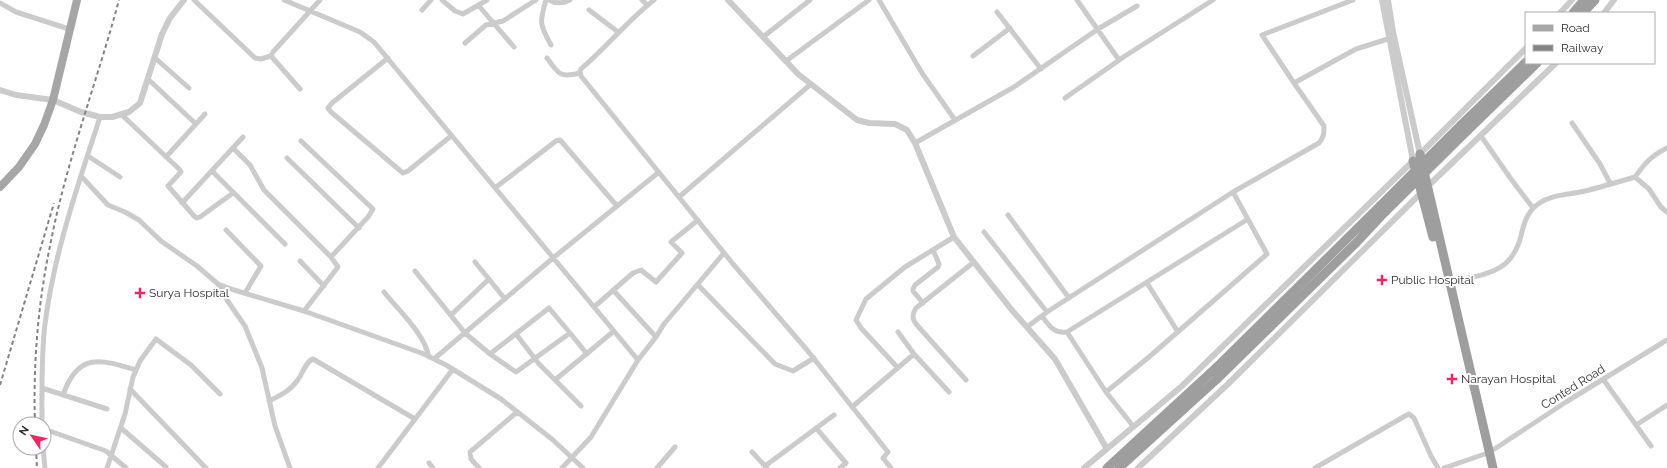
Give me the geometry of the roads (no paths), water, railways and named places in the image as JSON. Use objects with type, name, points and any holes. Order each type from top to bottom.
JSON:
[{"type":"highway","points":[[1574,12],[1584,0]]},
{"type":"highway","points":[[1585,12],[1594,0]]},
{"type":"highway","points":[[1107,468],[1220,364],[1382,209],[1464,128],[1525,63]]},
{"type":"highway","points":[[1464,128],[1536,64]]},
{"type":"highway","points":[[1420,154],[1424,190],[1470,387],[1487,453],[1493,468]]},
{"type":"highway","points":[[1413,161],[1424,190],[1450,282],[1487,453],[1488,468]]},
{"type":"highway","points":[[1119,468],[1216,380],[1357,242],[1382,209]]},
{"type":"main road","points":[[0,188],[35,144],[44,125],[53,100],[69,29],[78,0]]},
{"type":"street","points":[[0,90],[16,95],[53,100],[81,112],[100,117],[122,115],[135,108],[140,103],[149,80],[165,27],[184,0]]},
{"type":"street","points":[[194,0],[255,58],[261,59],[271,56],[320,0]]},
{"type":"street","points":[[284,0],[366,36],[388,58],[451,136],[638,360]]},
{"type":"street","points":[[422,10],[431,0]]},
{"type":"street","points":[[442,0],[455,11],[463,14],[488,0]]},
{"type":"street","points":[[465,43],[486,25],[503,21],[536,0]]},
{"type":"street","points":[[546,0],[541,22],[543,29],[552,45]]},
{"type":"street","points":[[549,0],[556,4],[562,4],[570,0]]},
{"type":"street","points":[[642,0],[647,5]]},
{"type":"street","points":[[580,73],[581,69],[602,51],[618,32],[654,0]]},
{"type":"street","points":[[728,0],[786,61],[811,84],[857,120],[869,123],[895,124],[907,130],[916,142],[954,237],[1027,327],[1056,359],[1107,449]]},
{"type":"street","points":[[763,37],[810,0]]},
{"type":"street","points":[[786,61],[869,0]]},
{"type":"street","points":[[879,0],[922,73],[955,120]]},
{"type":"street","points":[[1077,0],[1119,60]]},
{"type":"street","points":[[1065,98],[1119,60],[1213,0]]},
{"type":"street","points":[[1027,327],[1047,312],[1233,192],[1318,143],[1322,139],[1324,126],[1262,35],[1353,0]]},
{"type":"street","points":[[1382,0],[1420,154]]},
{"type":"street","points":[[1388,0],[1392,38],[1413,161]]},
{"type":"street","points":[[1561,12],[1572,0]]},
{"type":"street","points":[[1605,12],[1614,0]]},
{"type":"street","points":[[0,3],[16,12],[69,29]]},
{"type":"street","points":[[479,6],[514,47]]},
{"type":"street","points":[[916,142],[1014,87],[1098,30],[1138,6]]},
{"type":"street","points":[[589,10],[618,32]]},
{"type":"street","points":[[998,12],[1041,69]]},
{"type":"street","points":[[973,56],[1010,28]]},
{"type":"street","points":[[1294,83],[1356,49],[1392,38]]},
{"type":"street","points":[[1084,468],[1182,386],[1413,161],[1525,49]]},
{"type":"street","points":[[271,56],[300,89]]},
{"type":"street","points":[[155,58],[189,88]]},
{"type":"street","points":[[388,58],[332,103],[328,108],[331,112],[403,173],[408,171],[451,136]]},
{"type":"street","points":[[547,58],[560,74],[567,76],[580,73]]},
{"type":"street","points":[[1138,468],[1228,384],[1424,190],[1555,64]]},
{"type":"street","points":[[580,73],[724,253],[814,358],[888,452],[883,458],[891,468]]},
{"type":"street","points":[[149,80],[196,124]]},
{"type":"street","points":[[679,197],[811,84]]},
{"type":"street","points":[[166,157],[205,114]]},
{"type":"street","points":[[122,115],[181,172],[168,186],[197,218],[233,193]]},
{"type":"street","points":[[42,416],[45,324],[69,209],[100,117]]},
{"type":"street","points":[[1572,123],[1600,164],[1610,183]]},
{"type":"street","points":[[1481,136],[1533,208]]},
{"type":"street","points":[[182,203],[242,137]]},
{"type":"street","points":[[495,188],[556,141],[560,140],[617,206]]},
{"type":"street","points":[[301,141],[373,209],[359,228],[331,257]]},
{"type":"street","points":[[233,148],[250,165],[264,190],[331,257],[338,267],[304,311]]},
{"type":"street","points":[[1450,282],[1489,273],[1504,265],[1516,250],[1526,218],[1533,208],[1542,202],[1555,196],[1584,191],[1635,177],[1645,163],[1655,154],[1667,148]]},
{"type":"street","points":[[88,156],[120,177]]},
{"type":"street","points":[[287,158],[359,228]]},
{"type":"street","points":[[212,171],[285,244]]},
{"type":"street","points":[[432,358],[465,333],[553,258],[659,172]]},
{"type":"street","points":[[81,176],[108,205],[139,220],[161,241],[197,266],[218,284],[227,300],[246,326],[262,368],[269,401],[282,448],[290,468]]},
{"type":"street","points":[[1635,177],[1648,189],[1667,212]]},
{"type":"street","points":[[1106,392],[1178,332],[1267,254],[1233,192]]},
{"type":"street","points":[[1008,215],[1069,298]]},
{"type":"street","points":[[1042,316],[1050,326],[1059,333],[1067,332],[1248,219]]},
{"type":"street","points":[[594,307],[633,274],[640,270],[656,282],[682,254],[671,242],[698,220]]},
{"type":"street","points":[[226,230],[261,266],[245,293]]},
{"type":"street","points":[[984,232],[1047,312]]},
{"type":"street","points":[[898,368],[861,328],[856,320],[866,299],[905,267],[954,237]]},
{"type":"street","points":[[923,303],[913,289],[915,285],[938,267],[939,264],[933,250]]},
{"type":"street","points":[[562,468],[591,437],[638,360],[664,324],[724,253]]},
{"type":"street","points":[[300,261],[324,286]]},
{"type":"street","points":[[475,262],[505,299]]},
{"type":"street","points":[[966,380],[912,318],[916,308],[974,262]]},
{"type":"street","points":[[415,271],[465,333],[514,372],[570,333]]},
{"type":"street","points":[[451,315],[489,279]]},
{"type":"street","points":[[1147,283],[1178,332]]},
{"type":"street","points":[[218,284],[304,311],[432,358],[500,399],[572,456],[584,468]]},
{"type":"street","points":[[698,285],[775,364],[792,372],[814,358]]},
{"type":"street","points":[[614,290],[656,337]]},
{"type":"street","points":[[384,292],[422,338],[432,358]]},
{"type":"street","points":[[490,354],[549,308],[587,354]]},
{"type":"street","points":[[556,380],[614,331]]},
{"type":"street","points":[[898,332],[914,354],[949,392]]},
{"type":"street","points":[[1067,332],[1106,392],[1133,426]]},
{"type":"street","points":[[516,334],[534,358],[581,406]]},
{"type":"street","points":[[107,468],[121,428],[132,377],[156,338],[191,365],[220,394]]},
{"type":"street","name":"Conted Road","points":[[1444,468],[1487,453],[1667,340]]},
{"type":"street","points":[[852,407],[914,354]]},
{"type":"street","points":[[269,401],[291,389],[310,360],[314,359],[415,419]]},
{"type":"street","points":[[63,395],[68,381],[73,374],[81,366],[92,362],[104,361],[136,370]]},
{"type":"street","points":[[378,468],[452,369]]},
{"type":"street","points":[[1603,379],[1651,446]]},
{"type":"street","points":[[42,388],[107,409]]},
{"type":"street","points":[[130,389],[206,468]]},
{"type":"street","points":[[1636,425],[1667,405]]},
{"type":"street","points":[[479,468],[471,459],[470,452],[517,412]]},
{"type":"street","points":[[1316,468],[1409,414],[1414,418],[1438,468]]},
{"type":"street","points":[[752,452],[766,467],[834,415]]},
{"type":"street","points":[[121,428],[166,467]]},
{"type":"street","points":[[816,428],[846,463],[840,468]]},
{"type":"street","points":[[52,433],[106,451],[126,468]]},
{"type":"street","points":[[657,468],[675,447]]},
{"type":"street","points":[[44,456],[45,468]]},
{"type":"street","points":[[429,463],[433,468]]},
{"type":"railway","points":[[35,416],[37,334],[42,290],[50,246],[64,184],[119,0]]},
{"type":"railway","points":[[0,385],[54,203]]},
{"type":"railway","points":[[36,456],[37,468]]},
{"type":"place","name":"Public Hospital","points":[[1382,280]]},
{"type":"place","name":"Surya Hospital","points":[[140,293]]},
{"type":"place","name":"Narayan Hospital","points":[[1452,379]]}]
